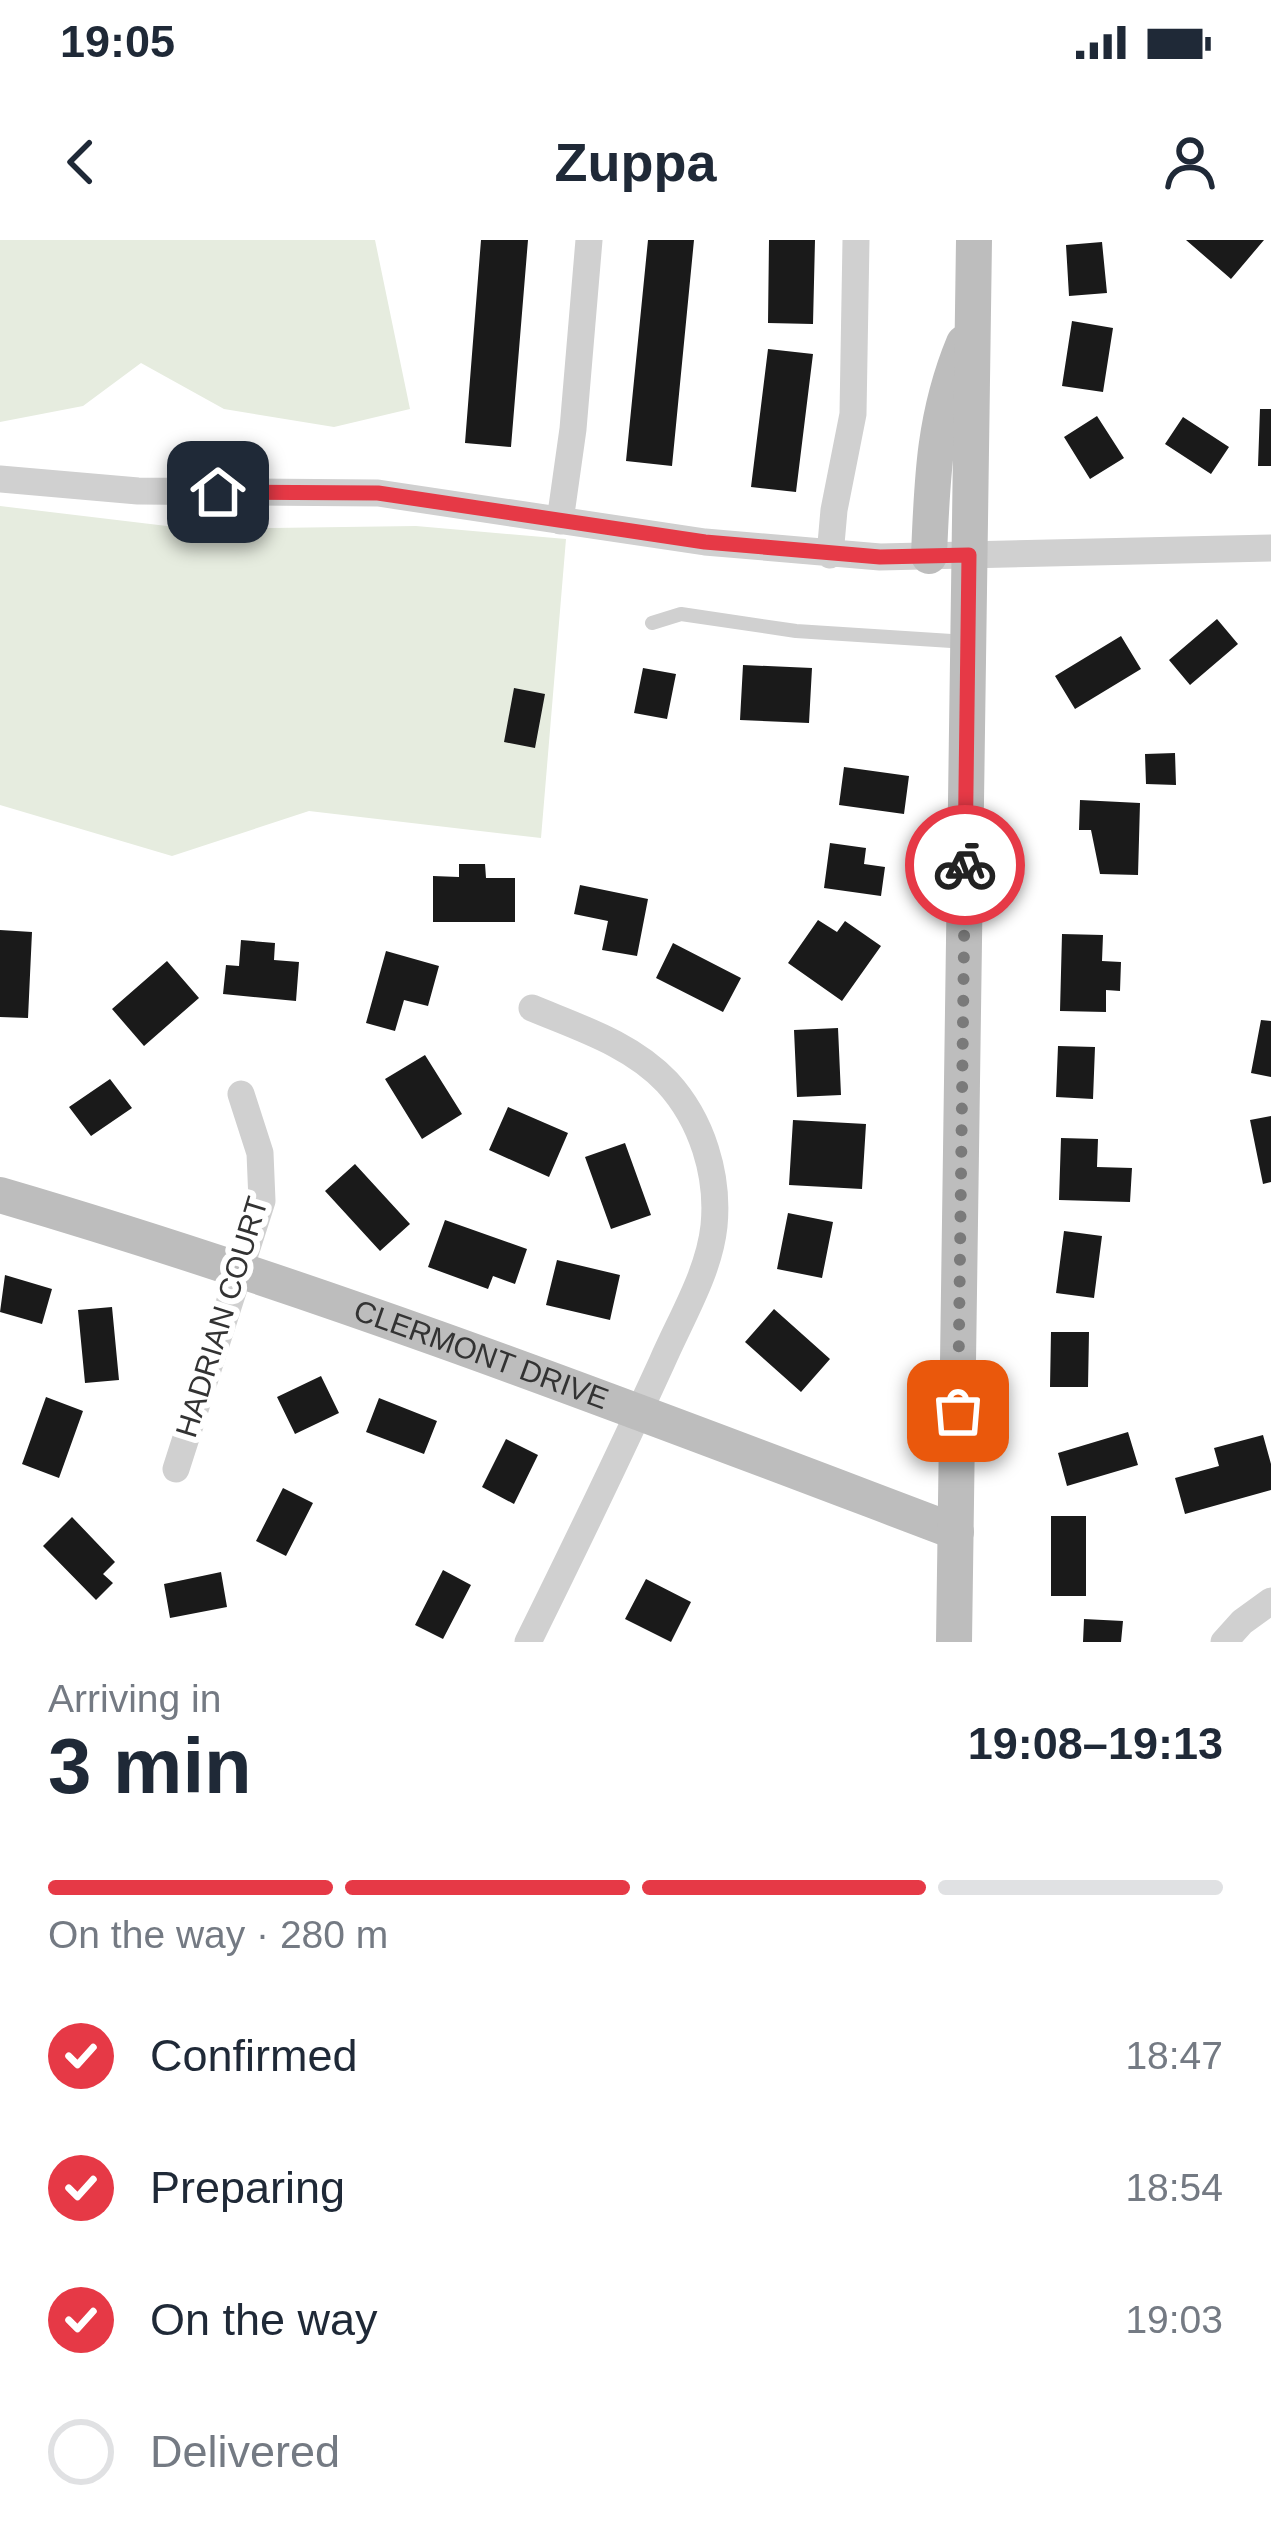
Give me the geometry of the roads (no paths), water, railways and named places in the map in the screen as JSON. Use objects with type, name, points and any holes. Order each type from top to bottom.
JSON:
[{"type":"main road","points":[[955,1642],[974,240]]},
{"type":"main road","points":[[928,556],[933,456],[946,387],[972,323]]},
{"type":"main road","name":"CLERMONT DRIVE","points":[[0,1196],[242,1269],[640,1411],[956,1532]]},
{"type":"street","points":[[560,521],[589,240]]},
{"type":"street","points":[[830,555],[853,414],[856,240]]},
{"type":"street","points":[[0,479],[138,491],[378,493],[830,555],[1271,548]]},
{"type":"street","points":[[528,1642],[640,1411],[709,1251],[715,1204],[709,1158],[686,1107],[649,1065],[618,1045],[532,1008]]},
{"type":"street","name":"HADRIAN COURT","points":[[176,1469],[262,1201],[263,1174],[242,1094]]},
{"type":"street","points":[[1224,1642],[1271,1601]]},
{"type":"lane","points":[[652,623],[681,614],[796,631],[967,642]]}]
